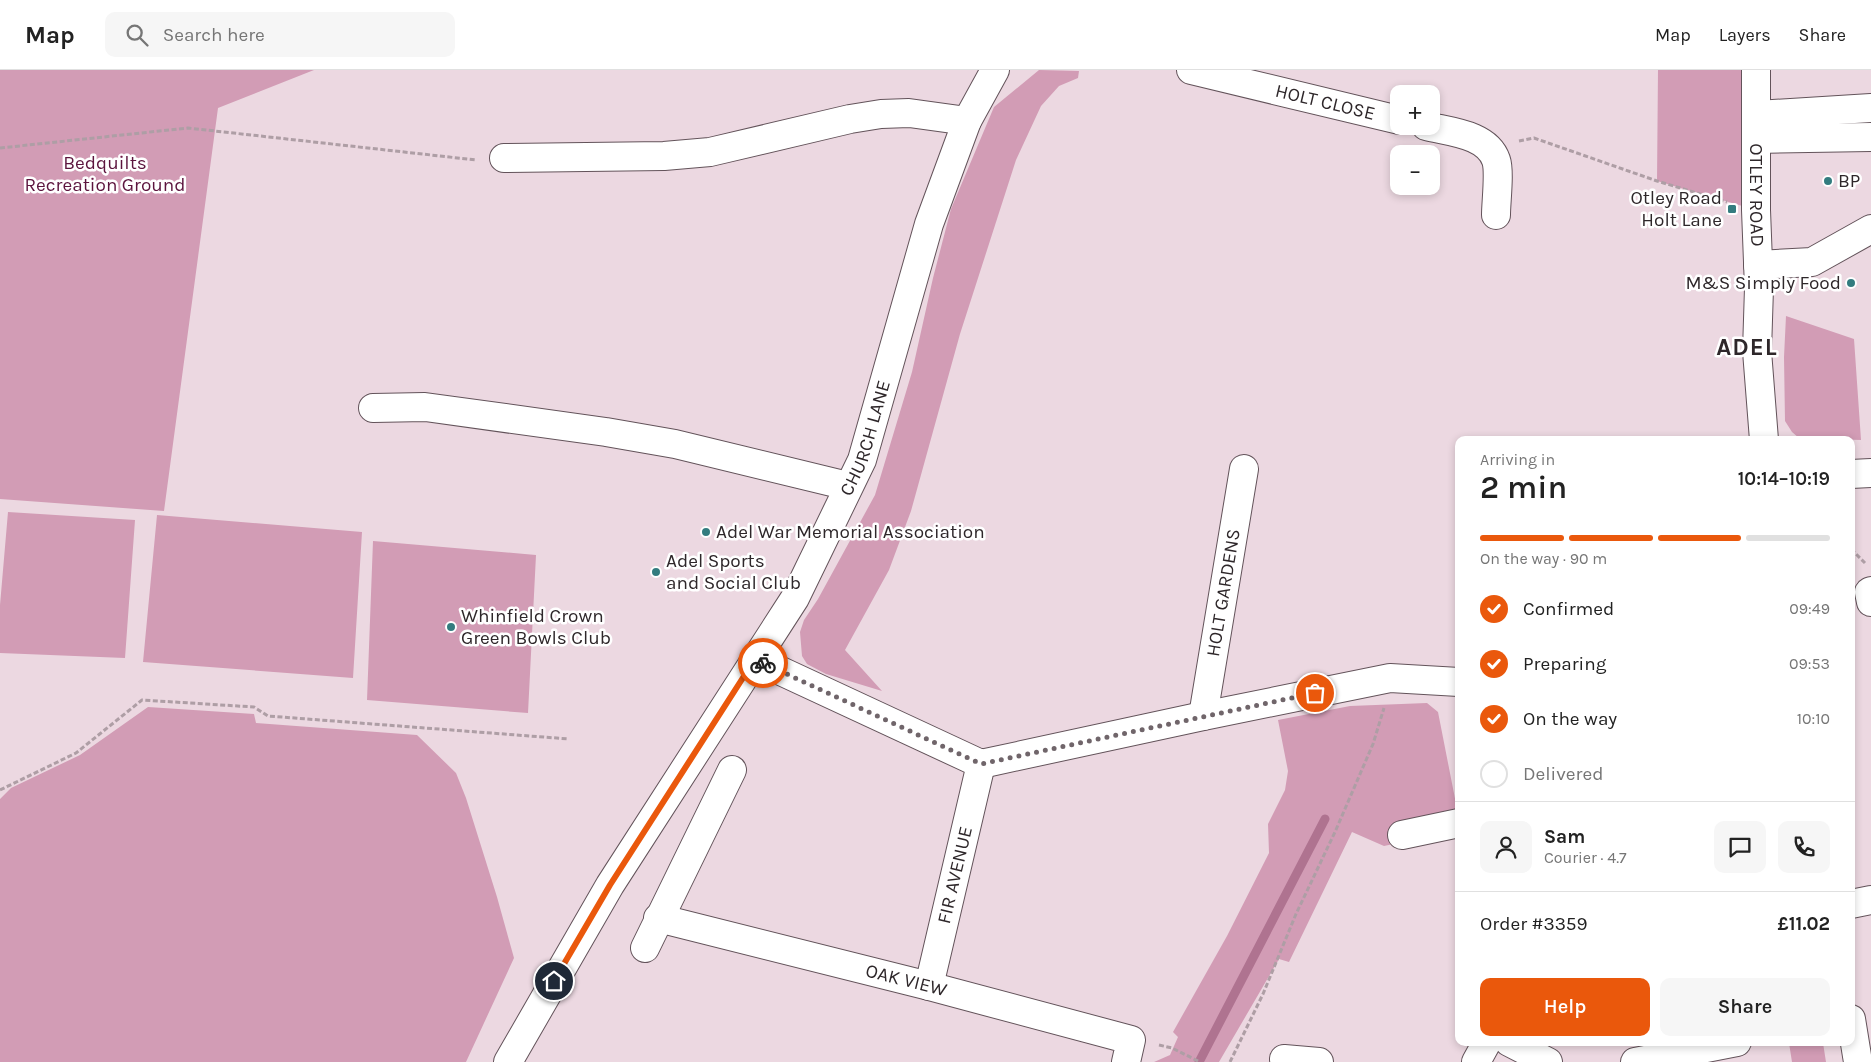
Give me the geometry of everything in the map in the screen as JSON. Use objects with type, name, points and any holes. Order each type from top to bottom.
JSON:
[{"type":"main road","name":"CHURCH LANE","points":[[508,1062],[610,885],[795,598],[862,460],[929,224],[967,121],[995,70]]},
{"type":"main road","name":"HOLT CLOSE","points":[[1191,70],[1390,118]]},
{"type":"main road","name":"OTLEY ROAD","points":[[1756,70],[1756,210],[1759,288],[1757,351],[1764,436]]},
{"type":"main road","points":[[1757,127],[1871,108]]},
{"type":"main road","points":[[504,158],[664,156],[710,152],[850,119],[881,114],[909,113],[967,121]]},
{"type":"main road","points":[[1757,127],[1871,137]]},
{"type":"main road","points":[[1440,129],[1472,137],[1489,146],[1497,161],[1496,215]]},
{"type":"main road","points":[[1758,265],[1812,262],[1871,229]]},
{"type":"main road","points":[[372,408],[425,407],[606,432],[675,444],[848,486]]},
{"type":"main road","name":"HOLT GARDENS","points":[[1203,716],[1244,470]]},
{"type":"main road","points":[[1855,474],[1871,472]]},
{"type":"main road","points":[[1871,591],[1869,592],[1871,602]]},
{"type":"main road","points":[[755,659],[981,764],[1390,678],[1455,689]]},
{"type":"main road","name":"FIR AVENUE","points":[[929,986],[981,764]]},
{"type":"main road","points":[[645,948],[732,770]]},
{"type":"main road","points":[[1402,835],[1455,824]]},
{"type":"main road","points":[[1855,903],[1871,900]]},
{"type":"main road","name":"OAK VIEW","points":[[658,918],[929,986],[1131,1040],[1126,1062]]},
{"type":"main road","points":[[1855,1044],[1858,1062]]},
{"type":"main road","points":[[1476,1062],[1485,1046]]},
{"type":"main road","points":[[1518,1046],[1548,1062]]},
{"type":"main road","points":[[1635,1062],[1717,1046]]},
{"type":"main road","points":[[1284,1059],[1319,1062]]},
{"type":"path","points":[[0,148],[188,128],[478,160],[504,158]]},
{"type":"path","points":[[1489,146],[1534,138],[1657,181],[1756,210]]},
{"type":"path","points":[[1230,1062],[1263,994],[1296,914],[1335,832],[1373,744],[1390,678]]},
{"type":"path","points":[[0,790],[76,754],[142,700],[254,707],[268,716],[569,739]]},
{"type":"path","points":[[1172,1048],[1200,1062]]},
{"type":"green space","name":"Bedquilts Recreation Ground","points":[[0,70],[314,70],[218,108],[164,511],[0,499]]},
{"type":"green space","points":[[1039,70],[1079,71],[1078,78],[1059,86],[1041,106],[1016,160],[960,334],[911,511],[889,570],[845,650],[882,691],[826,674],[807,664],[802,656],[800,632],[804,620],[818,599],[875,495],[912,372],[951,209],[994,107]]},
{"type":"green space","points":[[1658,70],[1756,70],[1756,210],[1657,181]]},
{"type":"green space","points":[[1786,316],[1854,339],[1861,440],[1855,440],[1855,436],[1797,436],[1792,432],[1785,421],[1784,357]]},
{"type":"green space","points":[[8,512],[135,520],[125,658],[0,653],[0,605]]},
{"type":"green space","points":[[157,515],[362,532],[353,678],[143,662]]},
{"type":"green space","name":"Whinfield Crown Green Bowls Club","points":[[373,541],[536,555],[528,713],[367,700]]},
{"type":"green space","points":[[1427,703],[1438,712],[1455,799],[1455,831],[1384,846],[1352,832],[1289,962],[1279,959],[1219,1062],[1154,1062],[1170,1055],[1178,1037],[1173,1032],[1227,936],[1269,853],[1268,824],[1285,790],[1288,771],[1278,720],[1350,706]]},
{"type":"green space","points":[[148,707],[254,714],[256,723],[417,735],[456,773],[466,798],[514,958],[466,1062],[0,1062],[0,799],[11,788],[80,755]]},
{"type":"green space","points":[[1789,1046],[1823,1046],[1826,1062],[1792,1062]]},
{"type":"waterway","points":[[1199,1062],[1325,819]]},
{"type":"way so far","points":[[763,663],[981,764],[1315,693]]},
{"type":"place","name":"BP","points":[[1828,181]]},
{"type":"place","name":"Otley Road Holt Lane","points":[[1732,209]]},
{"type":"place","name":"M&S Simply Food","points":[[1851,283]]},
{"type":"place","name":"Adel War Memorial Association","points":[[706,532]]},
{"type":"place","name":"Adel Sports and Social Club","points":[[656,572]]},
{"type":"place","name":"Whinfield Crown Green Bowls Club","points":[[451,627]]},
{"type":"district","name":"ADEL","points":[[1747,347]]},
{"type":"route","points":[[554,981],[610,885],[755,659],[763,663]]}]
